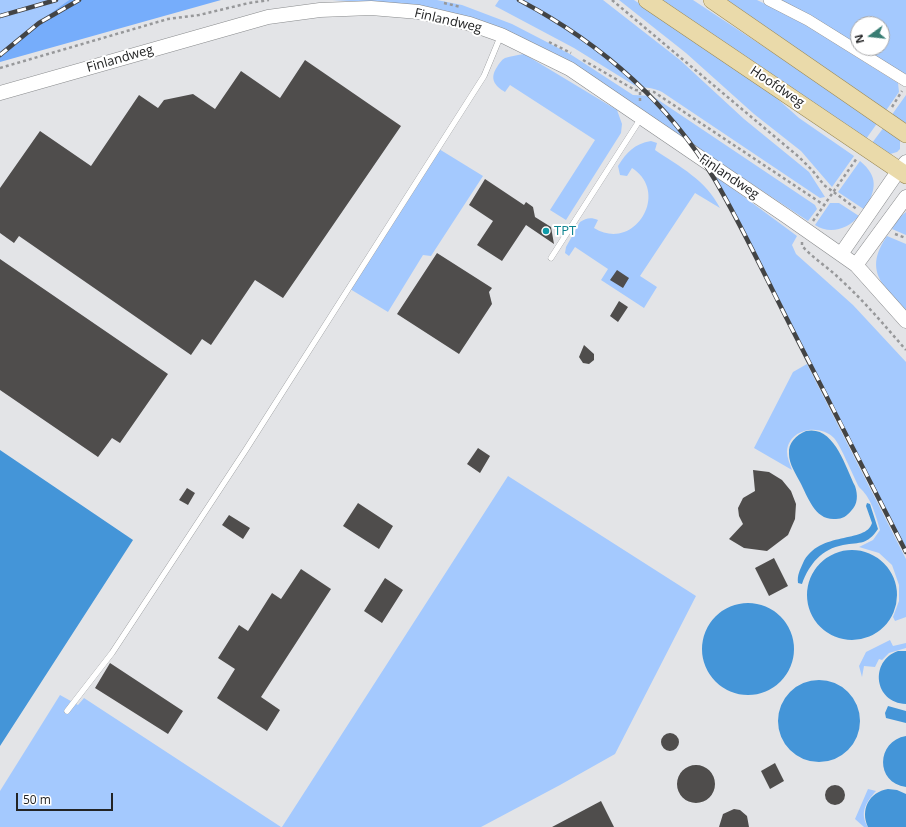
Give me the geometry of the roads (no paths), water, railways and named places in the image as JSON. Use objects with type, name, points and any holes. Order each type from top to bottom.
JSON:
[{"type":"main road","name":"Hoofdweg","points":[[647,0],[904,169]]},
{"type":"main road","points":[[712,0],[906,134]]},
{"type":"street","points":[[769,0],[808,20],[906,81]]},
{"type":"street","name":"Finlandweg","points":[[0,93],[268,17],[320,10],[371,8],[419,12],[470,24],[501,35],[570,69],[842,254],[856,265],[906,321]]},
{"type":"street","points":[[842,254],[867,217],[904,169]]},
{"type":"street","points":[[856,265],[906,196]]},
{"type":"lane","points":[[67,711],[112,653],[245,451],[484,76],[501,35]]},
{"type":"lane","points":[[551,258],[641,118]]},
{"type":"railway","points":[[0,16],[56,0]]},
{"type":"railway","points":[[0,55],[39,23],[79,0]]},
{"type":"railway","points":[[519,0],[577,35],[629,76],[676,125],[696,152],[715,180],[735,216],[906,552]]},
{"type":"place","name":"TPT","points":[[546,231]]}]
